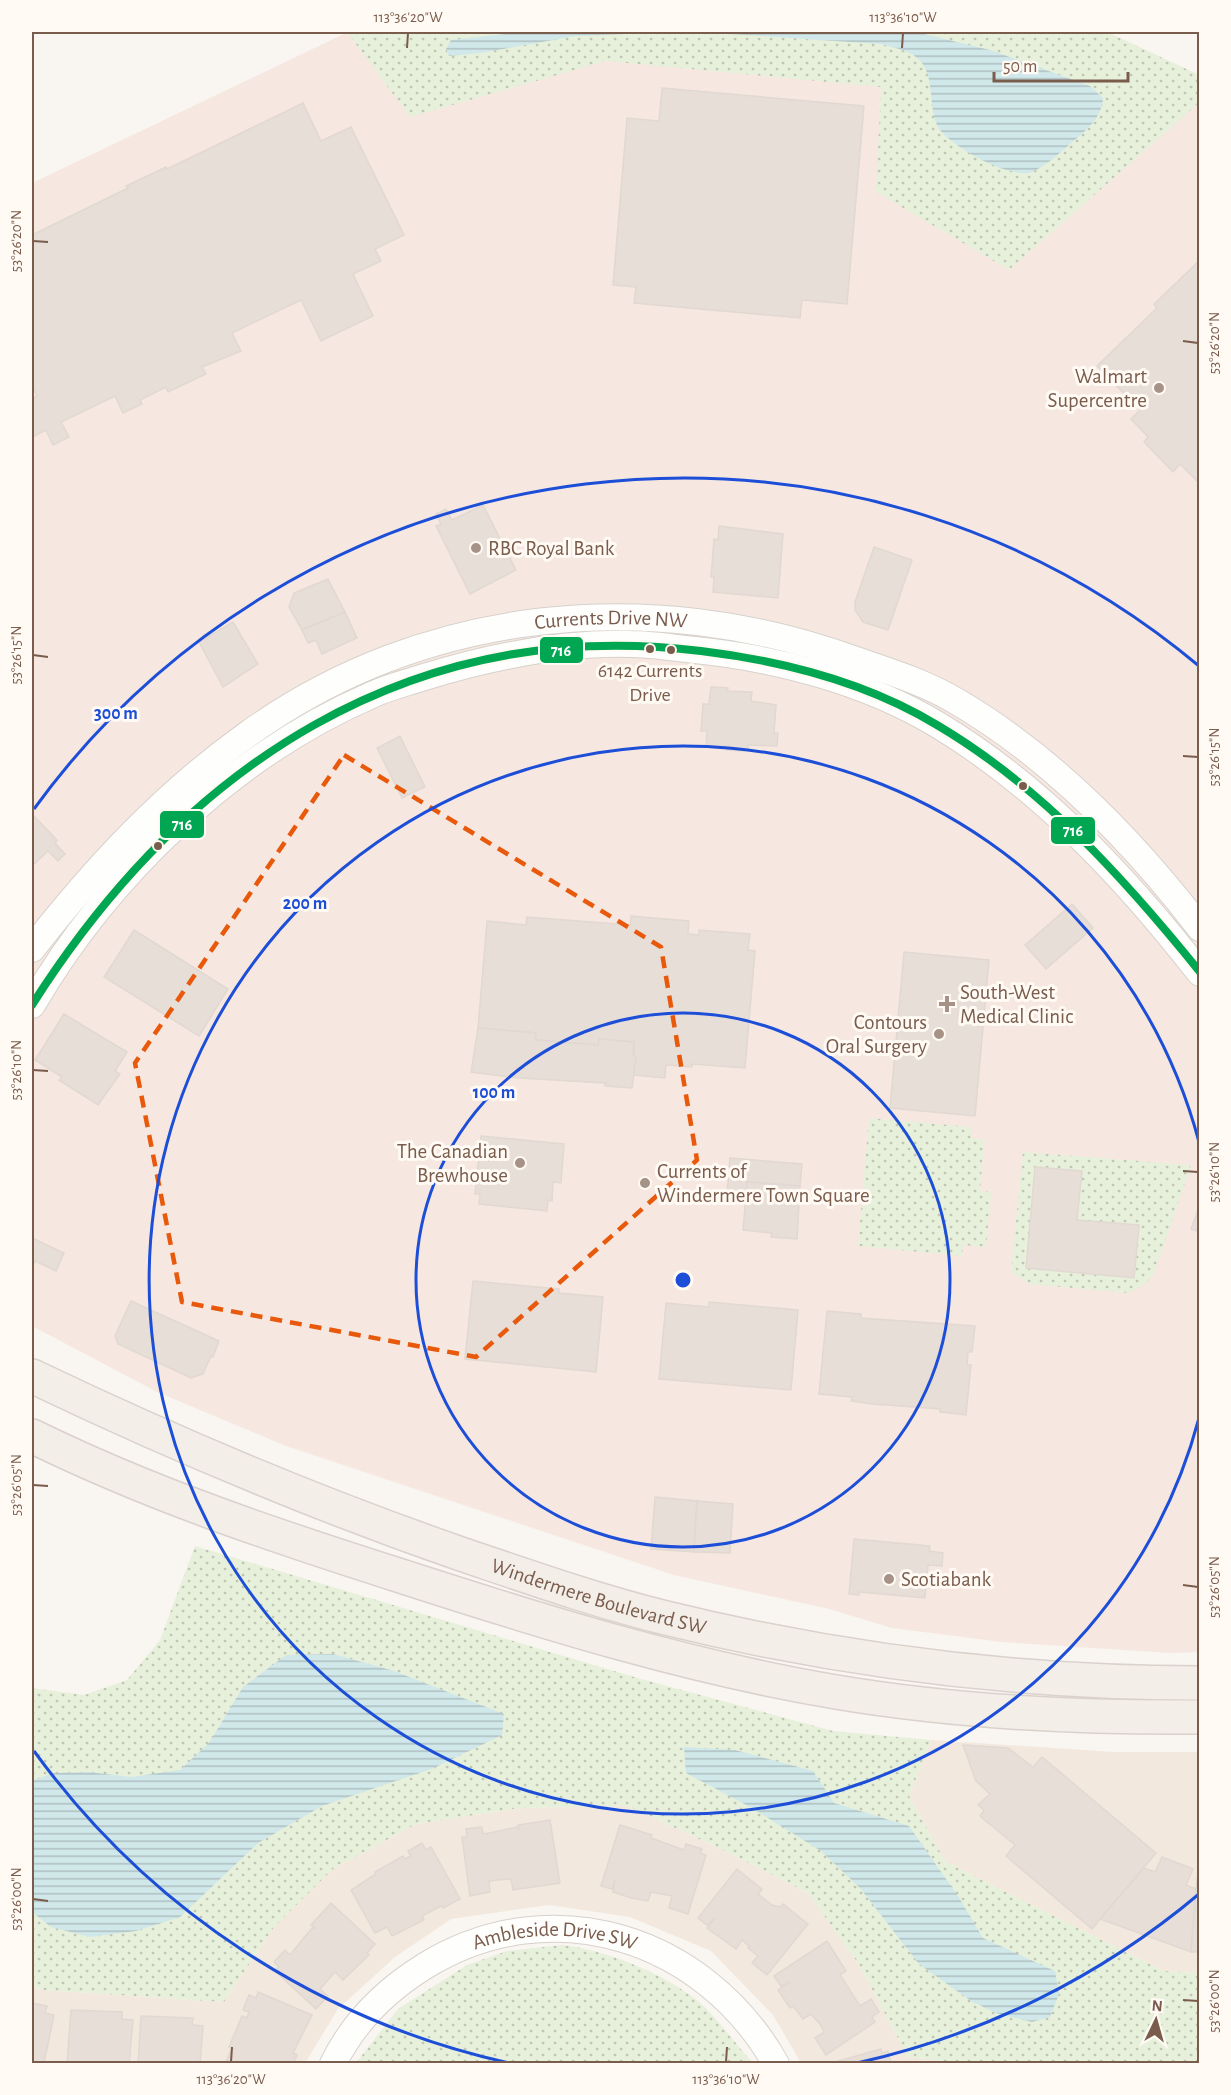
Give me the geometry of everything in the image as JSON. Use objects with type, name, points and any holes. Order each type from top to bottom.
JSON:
[{"type":"main road","name":"Windermere Boulevard SW","points":[[32,1376],[102,1410],[272,1484],[391,1529],[560,1587],[666,1618],[825,1652],[910,1665],[1083,1682],[1200,1683]]},
{"type":"main road","points":[[32,1395],[70,1409],[102,1410]]},
{"type":"main road","name":"Windermere Boulevard SW","points":[[32,1436],[151,1490],[253,1527],[495,1606],[673,1657],[774,1680],[897,1701],[1084,1717],[1200,1718]]},
{"type":"street","name":"Currents Drive NW","points":[[32,949],[69,902],[126,838],[186,781],[250,732],[316,692],[384,660],[454,636],[528,621],[644,616],[723,624],[802,640],[919,682],[957,701],[1026,748],[1088,802],[1144,861],[1200,928]]},
{"type":"street","name":"Currents Drive NW","points":[[32,1005],[53,969],[90,916],[140,861],[194,811],[251,766],[311,725],[376,693],[481,660],[555,648],[631,644],[749,656],[826,676],[899,705],[935,723],[1001,766],[1089,845],[1166,930],[1200,973]]},
{"type":"street","name":"Ambleside Drive SW","points":[[333,2064],[354,2029],[378,2001],[417,1971],[461,1947],[488,1938],[545,1929],[597,1932],[616,1937],[664,1954],[687,1967],[731,2003],[776,2064]]},
{"type":"highlighted area","points":[[344,755],[661,947],[697,1160],[476,1357],[182,1302],[135,1063]]},
{"type":"shaded area","points":[[348,32],[1107,32],[1199,75],[1199,1652],[1169,1653],[1002,1642],[892,1628],[829,1609],[674,1575],[286,1446],[157,1392],[32,1326],[32,183]]},
{"type":"shaded area","points":[[931,1740],[1114,1752],[1199,1752],[1199,1973],[1164,1971],[945,1861],[909,1796]]},
{"type":"shaded area","points":[[628,1806],[808,1893],[858,1963],[908,2057],[972,2063],[801,2063],[773,2015],[711,1951],[630,1917],[549,1905],[451,1919],[395,1957],[338,2009],[305,2063],[32,2063],[32,1986],[43,1990],[224,2002],[274,1927],[333,1869],[416,1824],[519,1808]]},
{"type":"green space","points":[[347,32],[1107,32],[1199,75],[1199,103],[1009,270],[876,192],[881,87],[606,61],[410,117]]},
{"type":"green space","points":[[869,1118],[972,1127],[971,1138],[984,1140],[980,1191],[991,1192],[986,1247],[963,1245],[962,1256],[858,1246]]},
{"type":"green space","points":[[1023,1152],[1191,1165],[1154,1274],[1145,1284],[1129,1293],[1029,1284],[1011,1272]]},
{"type":"green space","points":[[195,1546],[634,1677],[833,1731],[931,1740],[909,1796],[945,1861],[1164,1971],[1199,1973],[1199,2063],[972,2064],[908,2057],[858,1963],[808,1893],[628,1806],[519,1808],[416,1824],[333,1869],[274,1927],[224,2002],[43,1990],[32,1986],[32,1688],[84,1695],[127,1680],[160,1640]]},
{"type":"green space","points":[[561,1945],[595,1951],[630,1963],[680,1988],[709,2012],[753,2063],[356,2063],[398,2009],[467,1965],[507,1951]]},
{"type":"water","points":[[525,32],[678,32],[576,36],[480,53],[449,56],[446,49],[451,40]]},
{"type":"water","points":[[699,32],[916,32],[990,50],[1090,86],[1103,98],[1102,106],[1096,119],[1086,130],[1047,163],[1032,172],[1010,171],[965,151],[943,133],[935,118],[926,70],[918,59],[909,53],[881,44]]},
{"type":"water","points":[[333,1654],[394,1671],[504,1714],[502,1735],[434,1768],[322,1806],[258,1843],[180,1917],[136,1931],[90,1937],[51,1927],[32,1912],[32,1781],[53,1773],[88,1772],[131,1777],[180,1770],[209,1743],[243,1687],[286,1655]]},
{"type":"water","points":[[684,1747],[735,1750],[813,1771],[834,1803],[909,1826],[958,1896],[983,1938],[1055,1971],[1059,1994],[1050,2017],[1032,2022],[996,2013],[971,2001],[919,1964],[860,1888],[821,1851],[752,1808],[686,1773]]},
{"type":"building","points":[[662,88],[864,106],[847,304],[802,300],[800,318],[634,303],[636,287],[613,285],[627,118],[659,121]]},
{"type":"building","points":[[303,103],[321,141],[351,127],[404,235],[375,249],[381,261],[353,274],[373,316],[321,341],[301,300],[232,333],[241,351],[202,367],[206,374],[168,392],[166,387],[140,400],[142,404],[123,413],[115,396],[61,422],[69,437],[53,445],[46,430],[32,437],[32,399],[37,396],[32,385],[32,235],[128,188],[126,186],[166,167],[167,169]]},
{"type":"building","name":"Walmart Supercentre","points":[[1200,260],[1200,484],[1180,464],[1173,472],[1144,442],[1148,437],[1131,419],[1140,410],[1097,366],[1157,308],[1154,304]]},
{"type":"building","name":"RBC Royal Bank","points":[[483,505],[516,570],[470,594],[436,526],[441,524],[436,514],[446,509],[452,520]]},
{"type":"building","points":[[719,526],[783,534],[778,598],[713,592],[714,577],[711,577],[714,539],[718,540]]},
{"type":"building","points":[[874,547],[912,560],[888,630],[863,622],[855,610],[855,602]]},
{"type":"building","points":[[328,579],[345,612],[302,630],[289,607],[294,593]]},
{"type":"building","points":[[345,612],[357,638],[322,654],[316,640],[308,643],[302,630]]},
{"type":"building","points":[[233,622],[258,664],[223,687],[199,642]]},
{"type":"building","points":[[711,687],[728,688],[727,691],[752,692],[751,701],[776,705],[774,733],[778,733],[777,746],[748,745],[748,750],[743,751],[727,750],[728,746],[706,747],[707,731],[701,731],[703,704],[709,704]]},
{"type":"building","points":[[400,736],[425,787],[402,798],[377,748]]},
{"type":"building","points":[[32,814],[57,840],[55,843],[65,854],[58,861],[48,851],[32,866]]},
{"type":"building","points":[[1072,904],[1093,928],[1046,969],[1025,945]]},
{"type":"building","points":[[631,916],[689,921],[688,934],[699,935],[699,930],[750,934],[748,950],[755,951],[745,1068],[692,1064],[692,1067],[666,1065],[665,1078],[634,1075],[634,1042],[599,1039],[598,1045],[535,1040],[536,1033],[478,1028],[487,921],[526,925],[527,917],[630,925]]},
{"type":"building","points":[[134,930],[228,989],[199,1036],[104,977]]},
{"type":"building","name":"Contours Oral Surgery","points":[[904,952],[989,960],[975,1116],[890,1108]]},
{"type":"building","points":[[64,1014],[127,1052],[115,1071],[120,1074],[98,1105],[59,1080],[62,1077],[35,1060]]},
{"type":"building","points":[[478,1028],[536,1033],[535,1040],[598,1045],[599,1039],[634,1042],[633,1055],[636,1056],[632,1088],[605,1086],[605,1083],[519,1078],[471,1072]]},
{"type":"building","name":"The Canadian Brewhouse","points":[[481,1136],[564,1144],[561,1183],[553,1182],[552,1201],[548,1200],[547,1211],[479,1204],[480,1194],[475,1194]]},
{"type":"building","points":[[730,1158],[802,1164],[800,1186],[747,1182],[746,1195],[727,1194]]},
{"type":"building","points":[[1035,1167],[1082,1171],[1077,1220],[1139,1225],[1134,1278],[1026,1268]]},
{"type":"building","points":[[747,1182],[800,1186],[797,1239],[771,1237],[772,1233],[743,1230]]},
{"type":"building","points":[[1200,1204],[1200,1232],[1191,1229]]},
{"type":"building","points":[[32,1238],[64,1253],[56,1271],[35,1261],[32,1269]]},
{"type":"building","points":[[473,1281],[559,1289],[559,1293],[603,1297],[596,1372],[465,1359]]},
{"type":"building","points":[[131,1301],[219,1341],[203,1374],[191,1378],[118,1344],[115,1336]]},
{"type":"building","points":[[709,1302],[798,1310],[791,1390],[659,1379],[666,1303],[709,1307]]},
{"type":"building","points":[[827,1311],[861,1314],[861,1318],[975,1326],[972,1352],[968,1352],[967,1365],[971,1365],[966,1415],[940,1412],[940,1409],[851,1401],[852,1397],[819,1394]]},
{"type":"building","points":[[655,1497],[697,1501],[694,1552],[651,1549]]},
{"type":"building","points":[[697,1501],[733,1504],[730,1553],[694,1552]]},
{"type":"building","name":"Scotiabank","points":[[854,1539],[930,1546],[929,1551],[943,1553],[942,1566],[928,1565],[925,1598],[859,1592],[859,1595],[849,1594]]},
{"type":"building","points":[[963,1745],[1008,1748],[1033,1767],[1042,1757],[1156,1853],[1092,1929],[1006,1856],[1015,1845],[980,1816],[984,1810],[978,1805],[990,1794],[976,1781]]},
{"type":"building","points":[[550,1820],[560,1883],[513,1890],[511,1879],[489,1881],[490,1892],[470,1896],[462,1837],[467,1837],[466,1829],[482,1827],[483,1834],[517,1827],[519,1829],[518,1825]]},
{"type":"building","points":[[620,1825],[652,1835],[651,1838],[684,1850],[686,1844],[702,1849],[700,1853],[706,1855],[688,1914],[669,1908],[672,1896],[651,1892],[648,1901],[631,1898],[613,1892],[615,1879],[612,1889],[601,1886]]},
{"type":"building","points":[[422,1843],[426,1850],[431,1847],[460,1899],[422,1916],[424,1920],[392,1936],[387,1927],[375,1933],[351,1890],[376,1874],[375,1872],[403,1856],[405,1859],[411,1856],[408,1851]]},
{"type":"building","points":[[1162,1857],[1193,1869],[1186,1885],[1196,1889],[1191,1952],[1100,1919],[1144,1868],[1155,1872]]},
{"type":"building","points":[[737,1869],[762,1889],[758,1894],[772,1905],[780,1907],[783,1904],[808,1924],[767,1975],[752,1963],[758,1956],[742,1940],[736,1949],[707,1928],[715,1918],[707,1925],[698,1918]]},
{"type":"building","points":[[1197,1878],[1200,1878],[1200,1952],[1191,1952]]},
{"type":"building","points":[[331,1903],[375,1944],[367,1953],[369,1955],[343,1980],[335,1972],[320,1989],[328,1996],[316,2009],[275,1971],[279,1967],[274,1962],[285,1950],[290,1955],[312,1928],[315,1928],[311,1925]]},
{"type":"building","points":[[827,1941],[846,1971],[840,1975],[860,2006],[871,1999],[879,2012],[872,2017],[875,2022],[826,2055],[815,2038],[824,2032],[820,2024],[811,2014],[803,2019],[793,2006],[790,2008],[778,1990],[790,1982],[781,1986],[774,1976]]},
{"type":"building","points":[[258,1992],[312,2015],[293,2053],[297,2055],[293,2064],[225,2064],[231,2050],[234,2049],[229,2047],[242,2016],[247,2018],[249,2012],[243,2010],[249,1995],[256,1998]]},
{"type":"building","points":[[32,2003],[47,2006],[45,2013],[54,2015],[44,2063],[32,2061]]},
{"type":"building","points":[[71,2010],[122,2012],[122,2019],[133,2020],[129,2064],[67,2064]]},
{"type":"building","points":[[141,2016],[193,2018],[192,2025],[203,2026],[200,2064],[138,2064]]},
{"type":"building","points":[[881,2049],[882,2053],[888,2051],[891,2064],[828,2064]]},
{"type":"transit line","name":"716","points":[[32,1005],[92,920],[160,844],[234,778],[314,725],[402,684],[495,658],[595,646],[701,651],[793,667],[853,685],[910,710],[975,750],[1046,806],[1142,902],[1200,972]]},
{"type":"place","name":"Walmart Supercentre","points":[[1159,388]]},
{"type":"place","name":"RBC Royal Bank","points":[[476,548]]},
{"type":"place","name":"6142 Currents Drive","points":[[650,649]]},
{"type":"place","name":"South-West Medical Clinic","points":[[947,1004]]},
{"type":"place","name":"Contours Oral Surgery","points":[[939,1034]]},
{"type":"place","name":"The Canadian Brewhouse","points":[[520,1163]]},
{"type":"place","name":"Currents of Windermere Town Square","points":[[645,1183]]},
{"type":"place","name":"Scotiabank","points":[[889,1579]]}]
